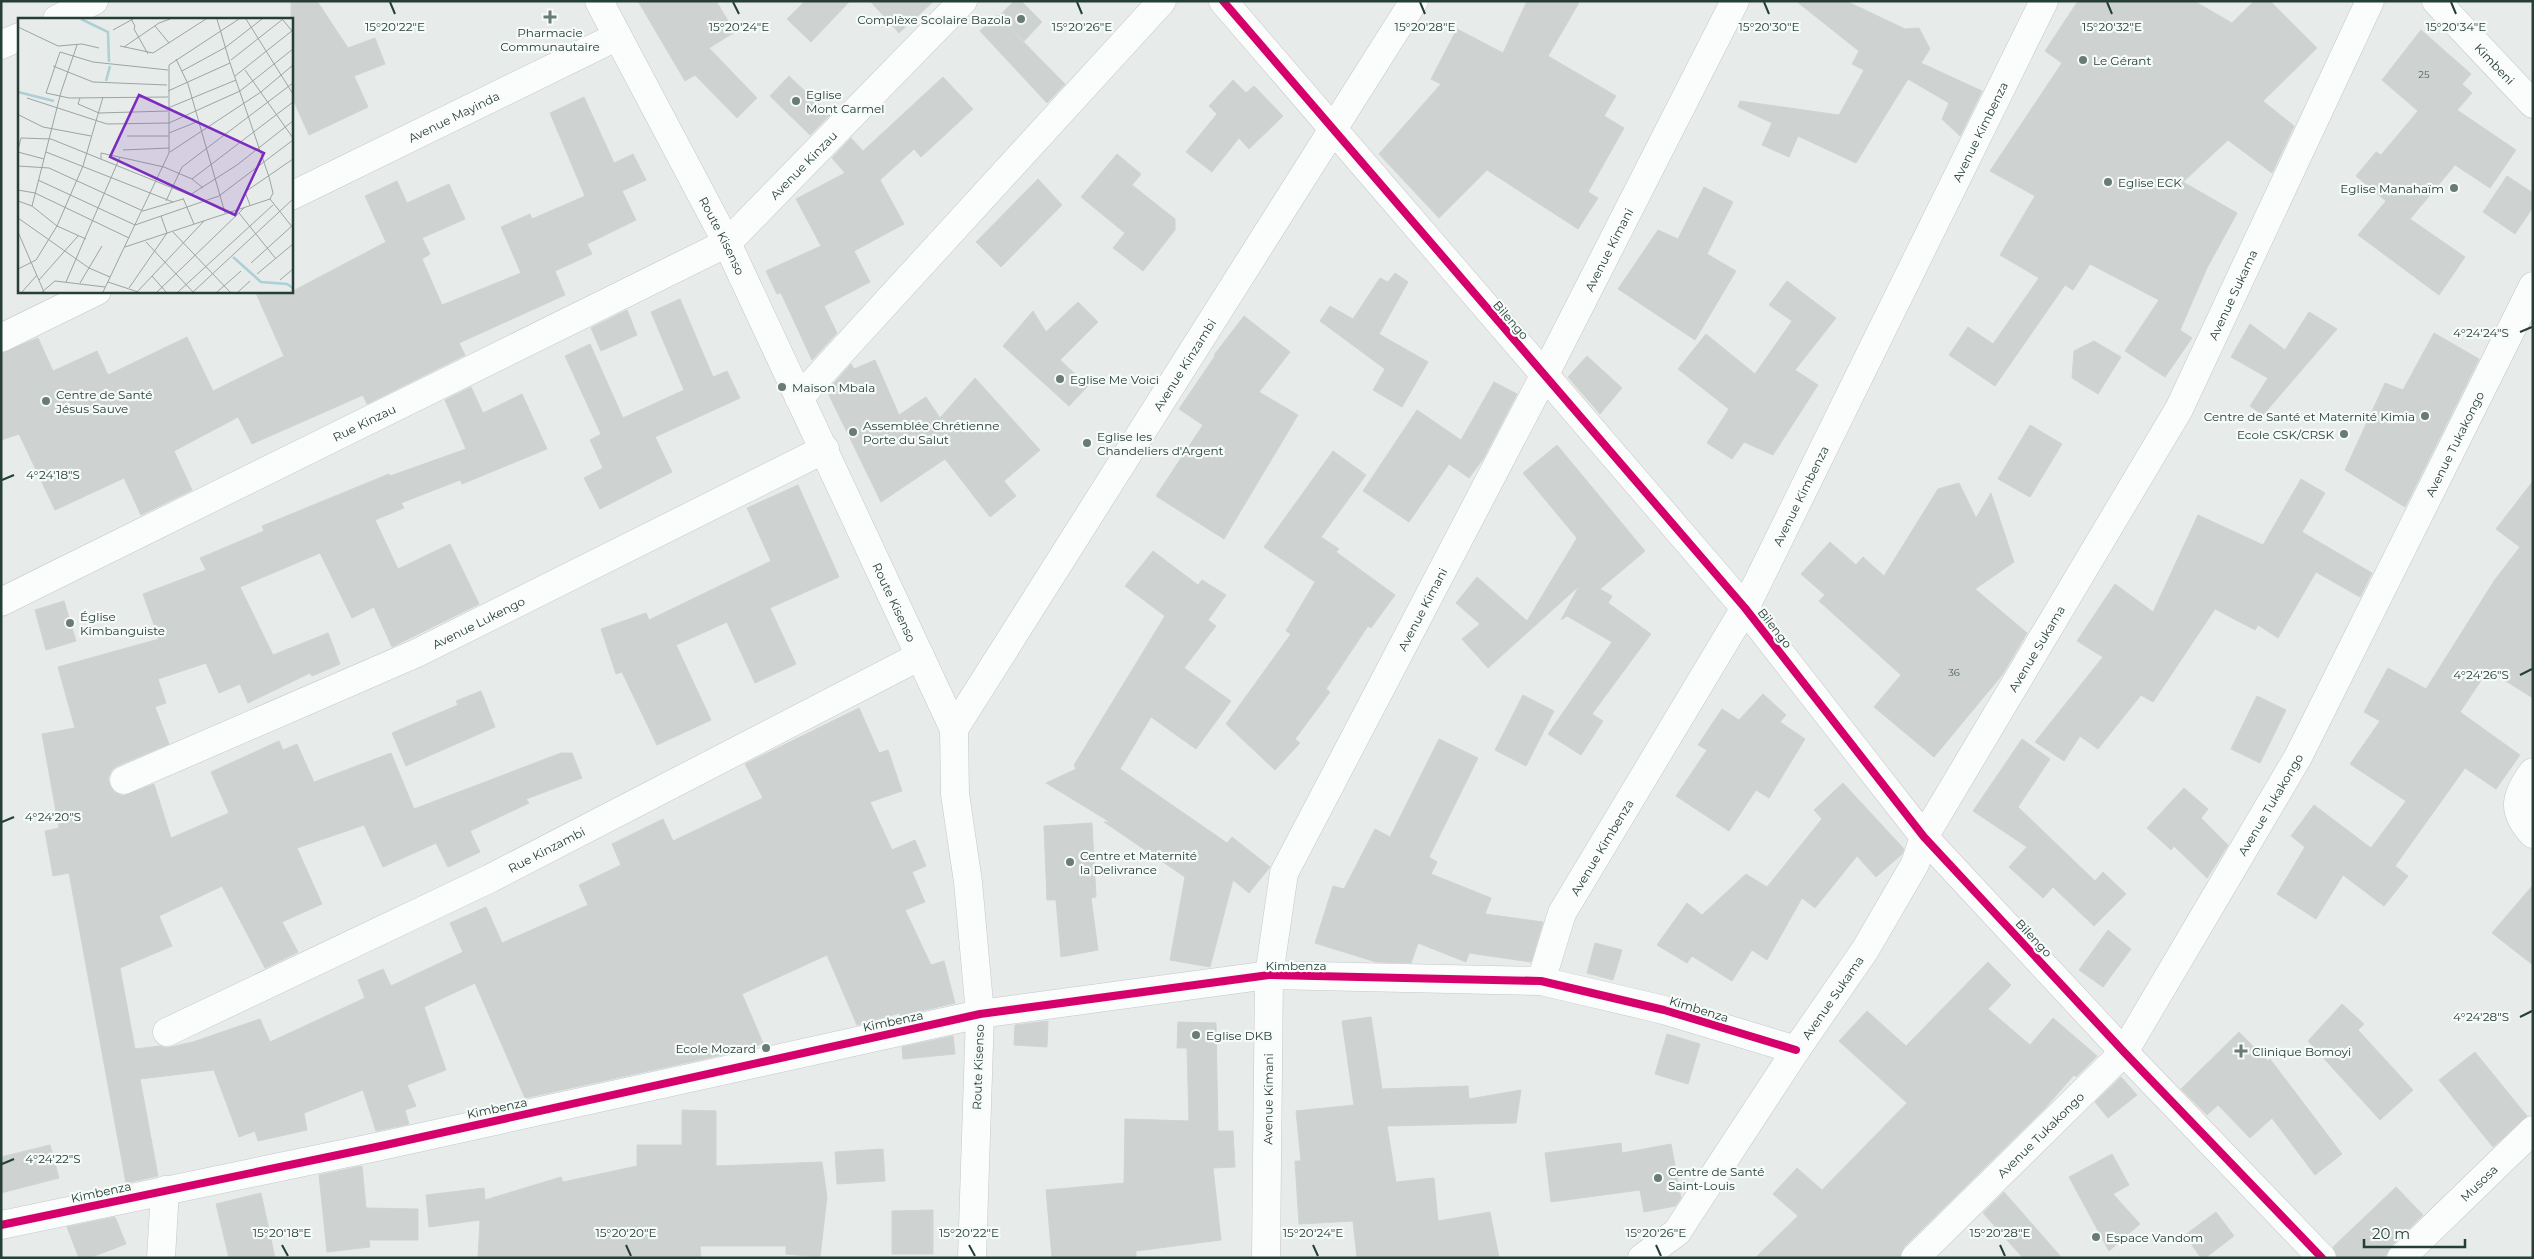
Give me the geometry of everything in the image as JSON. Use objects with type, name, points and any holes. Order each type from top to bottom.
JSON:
[{"type":"street","points":[[59,18],[94,1]]},
{"type":"street","name":"Route Kisenso","points":[[599,1],[616,37],[727,243],[799,398],[825,449],[954,729],[955,794],[968,882],[980,1014],[972,1258]]},
{"type":"street","name":"Avenue Kinzau","points":[[727,243],[963,1]]},
{"type":"street","points":[[799,398],[1162,1]]},
{"type":"street","name":"Bilengo","points":[[1223,1],[1745,608],[1924,837],[2124,1052],[2322,1258]]},
{"type":"street","name":"Avenue Kinzambi","points":[[954,729],[1334,131],[1414,1]]},
{"type":"street","name":"Avenue Kimani","points":[[1266,1258],[1269,975],[1284,873],[1544,376],[1735,1]]},
{"type":"street","name":"Avenue Kimbenza","points":[[1541,981],[1562,913],[1745,608],[2044,1]]},
{"type":"street","name":"Avenue Sukama","points":[[1642,1258],[1677,1232],[1796,1050],[1865,950],[1915,864],[1924,837],[2179,409],[2370,1]]},
{"type":"street","name":"Kimbeni","points":[[2436,1],[2533,104]]},
{"type":"street","points":[[1,45],[18,37]]},
{"type":"street","name":"Avenue Mayinda","points":[[292,196],[616,37]]},
{"type":"street","name":"Rue Kinzau","points":[[1,602],[727,243]]},
{"type":"street","name":"Avenue Tukakongo","points":[[1915,1258],[2124,1052],[2298,757],[2533,286]]},
{"type":"street","points":[[1,338],[94,292]]},
{"type":"street","name":"Avenue Lukengo","points":[[124,780],[417,653],[825,449]]},
{"type":"street","name":"Rue Kinzambi","points":[[168,1032],[489,879],[920,656]]},
{"type":"street","points":[[2533,772],[2522,787],[2517,807],[2520,821],[2533,834]]},
{"type":"street","name":"Kimbenza","points":[[1,1225],[381,1146],[980,1014],[1269,975],[1541,981],[1664,1010],[1796,1050]]},
{"type":"street","name":"Musosa","points":[[2401,1258],[2533,1130]]},
{"type":"street","points":[[161,1258],[166,1190]]},
{"type":"building","points":[[291,1],[317,1],[348,48],[375,38],[385,64],[354,76],[368,107],[309,135],[292,97]]},
{"type":"building","points":[[638,1],[716,1],[735,32],[709,48],[757,98],[737,118],[695,75],[685,81]]},
{"type":"building","points":[[805,1],[850,1],[811,42],[787,19]]},
{"type":"building","points":[[870,1],[934,1],[899,33]]},
{"type":"building","name":"Complèxe Scolaire Bazola","points":[[1014,1],[1021,1],[1042,22],[1024,41],[999,16]]},
{"type":"building","points":[[1527,1],[1580,1],[1548,56],[1616,96],[1604,116],[1624,128],[1588,192],[1598,198],[1578,229],[1487,170],[1439,218],[1379,154],[1441,84],[1431,79],[1457,29],[1503,53]]},
{"type":"building","points":[[1796,1],[1846,1],[1905,29],[1919,28],[1930,49],[1921,63],[1982,91],[1960,136],[1942,119],[1949,103],[1908,79],[1856,163],[1798,136],[1789,157],[1762,145],[1772,123],[1738,107],[1740,101],[1839,115],[1864,70],[1852,64],[1859,51]]},
{"type":"building","points":[[2078,1],[2194,1],[2232,23],[2254,1],[2270,1],[2317,48],[2263,101],[2294,126],[2272,173],[2228,140],[2183,182],[2237,213],[2207,268],[2180,330],[2192,338],[2165,377],[2125,351],[2159,300],[2090,264],[2073,290],[2065,285],[1995,386],[1949,355],[1968,327],[1993,344],[2039,278],[2000,255],[2035,196],[1990,171],[2062,63],[2045,51]]},
{"type":"building","points":[[997,15],[1065,84],[1047,103],[980,31]]},
{"type":"building","points":[[2421,30],[2471,74],[2462,84],[2472,93],[2457,110],[2516,150],[2490,188],[2455,165],[2410,219],[2465,257],[2439,295],[2358,235],[2386,201],[2356,176],[2376,152],[2381,155],[2418,111],[2382,80]]},
{"type":"building","name":"Eglise Mont Carmel","points":[[789,76],[830,115],[810,135],[770,96]]},
{"type":"building","points":[[943,77],[973,109],[921,157],[914,149],[880,180],[904,224],[854,251],[870,282],[824,306],[837,333],[812,360],[781,293],[777,294],[766,271],[821,246],[796,199],[845,173],[832,158],[851,138],[863,151]]},
{"type":"building","points":[[1233,80],[1246,93],[1254,86],[1283,116],[1249,149],[1239,138],[1212,172],[1186,152],[1217,114],[1209,106]]},
{"type":"building","points":[[584,97],[614,163],[633,154],[646,180],[622,191],[636,220],[587,244],[592,254],[555,271],[565,295],[459,343],[465,355],[367,404],[363,395],[252,444],[238,417],[174,451],[192,490],[141,515],[124,478],[55,510],[19,434],[1,440],[1,353],[38,338],[53,371],[97,351],[108,375],[187,337],[213,391],[284,356],[255,292],[292,292],[386,242],[365,196],[397,181],[407,203],[449,184],[465,219],[422,238],[430,254],[422,259],[442,305],[521,273],[501,227],[530,214],[532,219],[585,196],[550,113]]},
{"type":"building","points":[[1117,154],[1141,174],[1132,185],[1175,219],[1175,230],[1143,271],[1113,248],[1125,233],[1081,197]]},
{"type":"building","points":[[2507,176],[2533,193],[2533,207],[2515,234],[2483,212]]},
{"type":"building","points":[[1038,179],[1062,205],[1001,267],[976,242]]},
{"type":"building","points":[[1704,187],[1733,202],[1707,254],[1736,271],[1695,340],[1618,289],[1658,230],[1678,239]]},
{"type":"building","points":[[1395,273],[1408,282],[1379,334],[1428,362],[1402,407],[1373,390],[1385,369],[1320,321],[1330,306],[1353,319],[1380,278],[1388,282]]},
{"type":"building","points":[[1787,281],[1836,318],[1795,370],[1818,385],[1773,455],[1744,442],[1732,459],[1707,443],[1729,409],[1678,369],[1706,334],[1755,374],[1792,321],[1769,305]]},
{"type":"building","points":[[680,299],[713,377],[727,371],[740,398],[655,437],[672,472],[600,509],[584,478],[603,468],[590,440],[601,434],[565,356],[590,344],[623,418],[684,390],[651,312]]},
{"type":"building","points":[[1078,302],[1098,322],[1060,360],[1088,386],[1069,406],[1003,346],[1033,311],[1046,332]]},
{"type":"building","points":[[627,310],[637,335],[601,351],[591,328]]},
{"type":"building","points":[[2309,312],[2337,329],[2263,415],[2250,406],[2268,378],[2231,357],[2250,324],[2285,350]]},
{"type":"building","points":[[1244,316],[1290,352],[1259,392],[1298,415],[1224,539],[1156,496],[1203,425],[1179,409],[1214,355]]},
{"type":"building","points":[[2434,333],[2479,359],[2405,507],[2345,470],[2385,383],[2403,390]]},
{"type":"building","points":[[2094,341],[2121,357],[2098,394],[2072,378],[2074,351]]},
{"type":"building","points":[[1587,356],[1622,388],[1600,414],[1568,377]]},
{"type":"building","points":[[875,360],[899,415],[926,397],[940,418],[975,378],[1040,450],[1004,481],[1016,496],[990,517],[945,459],[881,502],[827,391],[851,364],[854,369]]},
{"type":"building","points":[[1494,382],[1517,394],[1483,459],[1469,478],[1449,464],[1409,522],[1363,491],[1417,410],[1461,440]]},
{"type":"building","points":[[471,387],[483,413],[522,394],[547,449],[462,484],[460,480],[401,503],[404,508],[375,520],[398,569],[450,544],[479,604],[392,647],[374,607],[352,618],[320,553],[240,587],[273,655],[328,633],[340,664],[312,676],[310,673],[248,703],[240,684],[219,693],[206,663],[158,679],[166,703],[155,707],[169,744],[117,766],[111,771],[108,779],[114,792],[123,796],[154,784],[171,838],[229,813],[211,772],[279,741],[283,750],[297,744],[314,782],[391,753],[414,809],[561,753],[572,753],[582,778],[526,799],[529,803],[470,831],[480,852],[448,867],[436,843],[383,867],[364,825],[297,848],[322,904],[282,922],[298,952],[265,968],[222,886],[159,916],[172,946],[120,968],[135,1049],[160,1046],[166,1048],[193,1042],[260,1019],[270,1042],[365,998],[358,980],[383,969],[391,986],[463,952],[450,923],[486,907],[502,943],[588,905],[579,885],[621,865],[612,844],[663,819],[673,841],[763,798],[745,764],[859,708],[879,753],[888,750],[902,791],[870,802],[892,850],[915,840],[926,866],[912,872],[925,902],[905,910],[931,965],[944,961],[955,1003],[900,1016],[900,1013],[857,1025],[827,955],[742,994],[763,1043],[749,1049],[525,1098],[475,983],[424,1007],[446,1070],[407,1085],[416,1106],[405,1110],[409,1124],[376,1131],[363,1090],[304,1113],[307,1130],[258,1141],[255,1131],[239,1137],[214,1070],[140,1079],[158,1176],[126,1183],[69,873],[53,876],[45,831],[59,828],[42,734],[75,728],[58,667],[159,639],[143,594],[206,570],[200,558],[264,531],[262,526],[389,474],[390,476],[466,449],[445,400]]},
{"type":"building","points":[[2030,425],[2062,444],[2030,497],[1998,479]]},
{"type":"building","points":[[1557,445],[1645,551],[1600,589],[1612,596],[1608,603],[1651,634],[1592,714],[1603,721],[1581,755],[1548,734],[1612,642],[1567,616],[1561,620],[1579,586],[1488,668],[1462,639],[1480,624],[1456,603],[1477,577],[1527,621],[1577,538],[1523,473]]},
{"type":"building","points":[[1333,451],[1366,475],[1321,537],[1339,549],[1336,552],[1395,595],[1371,628],[1368,626],[1326,689],[1330,692],[1295,739],[1300,743],[1275,770],[1226,724],[1291,634],[1286,631],[1315,582],[1264,547]]},
{"type":"building","points":[[2301,479],[2325,493],[2302,532],[2372,573],[2360,597],[2316,572],[2278,638],[2258,625],[2255,630],[2215,609],[2153,702],[2141,695],[2098,749],[2080,736],[2064,761],[2035,742],[2103,657],[2077,641],[2115,584],[2153,612],[2198,515],[2263,545]]},
{"type":"building","points":[[2533,481],[2533,698],[2488,670],[2460,712],[2520,755],[2496,789],[2465,768],[2395,866],[2408,876],[2384,906],[2343,875],[2316,919],[2277,894],[2305,847],[2291,836],[2314,805],[2371,848],[2406,801],[2350,764],[2380,721],[2364,712],[2388,668],[2426,689],[2494,581],[2520,547],[2496,529]]},
{"type":"building","points":[[1959,483],[1976,518],[1991,493],[2014,562],[1975,589],[2027,633],[2002,675],[1934,757],[1874,707],[1901,675],[1819,601],[1825,595],[1801,574],[1830,542],[1856,565],[1863,557],[1884,576],[1938,489]]},
{"type":"building","points":[[798,485],[839,577],[770,608],[796,664],[755,683],[727,622],[676,645],[711,720],[657,745],[622,672],[616,674],[601,629],[646,613],[649,620],[771,561],[747,508]]},
{"type":"building","points":[[1153,551],[1198,585],[1202,580],[1226,595],[1208,620],[1216,626],[1184,668],[1231,701],[1196,749],[1151,717],[1120,769],[1227,843],[1232,837],[1270,867],[1249,893],[1233,880],[1210,967],[1170,960],[1185,877],[1104,822],[1110,822],[1046,783],[1076,769],[1074,765],[1165,616],[1125,586]]},
{"type":"building","points":[[64,601],[76,641],[46,650],[35,610]]},
{"type":"building","points":[[481,691],[495,727],[406,766],[392,733],[458,705],[456,701]]},
{"type":"building","points":[[1763,694],[1786,715],[1780,722],[1805,739],[1769,798],[1756,790],[1729,831],[1676,796],[1707,750],[1698,745],[1722,709],[1739,720]]},
{"type":"building","points":[[1523,695],[1554,711],[1526,766],[1495,750]]},
{"type":"building","points":[[2257,696],[2286,710],[2260,763],[2231,749]]},
{"type":"building","points":[[1439,739],[1478,758],[1429,857],[1437,862],[1431,874],[1491,898],[1485,914],[1543,922],[1531,962],[1469,953],[1466,962],[1418,943],[1411,963],[1376,962],[1315,943],[1333,886],[1344,889],[1375,829],[1390,837]]},
{"type":"building","points":[[2022,739],[2050,759],[2018,807],[2095,881],[2103,872],[2126,894],[2094,926],[2053,887],[2043,898],[2009,867],[2027,847],[1973,811]]},
{"type":"building","points":[[1843,783],[1904,849],[1902,854],[1876,877],[1857,856],[1815,908],[1802,898],[1767,960],[1752,950],[1732,981],[1692,956],[1687,963],[1657,945],[1687,903],[1702,915],[1746,874],[1767,887],[1822,819],[1814,810]]},
{"type":"building","points":[[2184,788],[2208,809],[2201,818],[2228,845],[2207,878],[2174,846],[2171,850],[2147,828]]},
{"type":"building","name":"Centre et Maternité la Delivrance","points":[[1092,823],[1096,897],[1091,898],[1098,950],[1061,957],[1056,900],[1047,900],[1044,826]]},
{"type":"building","points":[[2533,885],[2533,965],[2492,933]]},
{"type":"building","points":[[2108,930],[2131,949],[2103,987],[2079,970]]},
{"type":"building","points":[[1595,943],[1622,950],[1613,980],[1587,973]]},
{"type":"building","points":[[1988,962],[2011,985],[1988,1009],[2030,1045],[2053,1018],[2097,1056],[2076,1077],[2074,1075],[2045,1108],[1904,1247],[1900,1258],[1755,1258],[1798,1216],[1773,1194],[1797,1168],[1822,1190],[1907,1103],[1839,1041],[1867,1011],[1906,1046]]},
{"type":"building","points":[[2342,1004],[2364,1024],[2358,1030],[2413,1090],[2380,1120],[2308,1041]]},
{"type":"building","points":[[1371,1017],[1382,1089],[1468,1086],[1469,1099],[1521,1090],[1516,1123],[1387,1126],[1396,1182],[1434,1178],[1438,1221],[1490,1212],[1499,1258],[1357,1258],[1353,1221],[1299,1224],[1295,1161],[1301,1161],[1296,1111],[1354,1105],[1342,1021]]},
{"type":"building","points":[[1048,1021],[1047,1047],[1014,1045],[1015,1025]]},
{"type":"building","points":[[1178,1022],[1216,1023],[1218,1131],[1233,1131],[1235,1167],[1213,1168],[1221,1240],[1136,1251],[1136,1258],[1052,1258],[1046,1190],[1124,1183],[1125,1119],[1189,1121],[1187,1048],[1177,1048]]},
{"type":"building","points":[[2239,1032],[2268,1061],[2270,1059],[2342,1154],[2315,1175],[2272,1118],[2250,1138],[2218,1105],[2207,1115],[2181,1089]]},
{"type":"building","points":[[1667,1034],[1700,1044],[1688,1084],[1655,1074]]},
{"type":"building","points":[[953,1036],[955,1054],[903,1059],[902,1047]]},
{"type":"building","points":[[2475,1052],[2527,1116],[2493,1147],[2439,1080]]},
{"type":"building","points":[[2121,1077],[2137,1095],[2108,1118],[2095,1102]]},
{"type":"building","points":[[682,1110],[716,1111],[716,1166],[822,1162],[827,1197],[820,1257],[786,1254],[786,1246],[700,1246],[701,1258],[478,1258],[480,1220],[429,1227],[426,1195],[484,1188],[485,1200],[561,1177],[563,1182],[637,1166],[637,1145],[682,1145]]},
{"type":"building","points":[[1621,1143],[1622,1153],[1671,1144],[1681,1198],[1675,1206],[1644,1212],[1640,1190],[1551,1202],[1545,1153]]},
{"type":"building","points":[[50,1145],[59,1178],[1,1193],[1,1157]]},
{"type":"building","points":[[883,1149],[885,1181],[837,1184],[835,1152]]},
{"type":"building","points":[[2112,1154],[2129,1185],[2113,1194],[2140,1224],[2109,1251],[2069,1177]]},
{"type":"building","points":[[362,1166],[366,1208],[418,1209],[418,1240],[369,1240],[370,1247],[327,1252],[319,1175]]},
{"type":"building","points":[[2396,1187],[2423,1215],[2390,1247],[2384,1258],[2337,1258],[2333,1247]]},
{"type":"building","points":[[2004,1192],[2062,1258],[2023,1258],[1983,1213]]},
{"type":"building","points":[[261,1193],[275,1258],[229,1258],[216,1204]]},
{"type":"building","points":[[933,1210],[933,1254],[892,1254],[892,1211]]},
{"type":"building","points":[[2216,1212],[2234,1236],[2205,1258],[2201,1258],[2185,1235]]},
{"type":"building","points":[[115,1217],[126,1244],[89,1258],[79,1258],[67,1227]]},
{"type":"cycle path","points":[[1223,1],[1745,608],[1924,837],[2124,1052],[2322,1258]]},
{"type":"cycle path","points":[[1,1225],[381,1146],[980,1014],[1269,975],[1541,981],[1664,1010],[1796,1050]]},
{"type":"place","name":"Pharmacie Communautaire","points":[[550,17]]},
{"type":"place","name":"Complèxe Scolaire Bazola","points":[[1021,19]]},
{"type":"place","name":"Le Gérant","points":[[2083,60]]},
{"type":"place","name":"Eglise Mont Carmel","points":[[796,101]]},
{"type":"place","name":"Eglise ECK","points":[[2108,182]]},
{"type":"place","name":"Eglise Manahaïm","points":[[2454,188]]},
{"type":"place","name":"Eglise Me Voici","points":[[1060,379]]},
{"type":"place","name":"Maison Mbala","points":[[782,387]]},
{"type":"place","name":"Centre de Santé Jésus Sauve","points":[[46,401]]},
{"type":"place","name":"Centre de Santé et Maternité Kimia","points":[[2425,416]]},
{"type":"place","name":"Assemblée Chrétienne Porte du Salut","points":[[853,432]]},
{"type":"place","name":"Ecole CSK/CRSK","points":[[2344,434]]},
{"type":"place","name":"Eglise les Chandeliers d'Argent","points":[[1087,443]]},
{"type":"place","name":"Église Kimbanguiste","points":[[70,623]]},
{"type":"place","name":"Centre et Maternité la Delivrance","points":[[1070,862]]},
{"type":"place","name":"Eglise DKB","points":[[1196,1035]]},
{"type":"place","name":"Ecole Mozard","points":[[766,1048]]},
{"type":"place","name":"Clinique Bomoyi","points":[[2241,1051]]},
{"type":"place","name":"Centre de Santé Saint-Louis","points":[[1658,1178]]},
{"type":"place","name":"Espace Vandom","points":[[2096,1237]]}]
